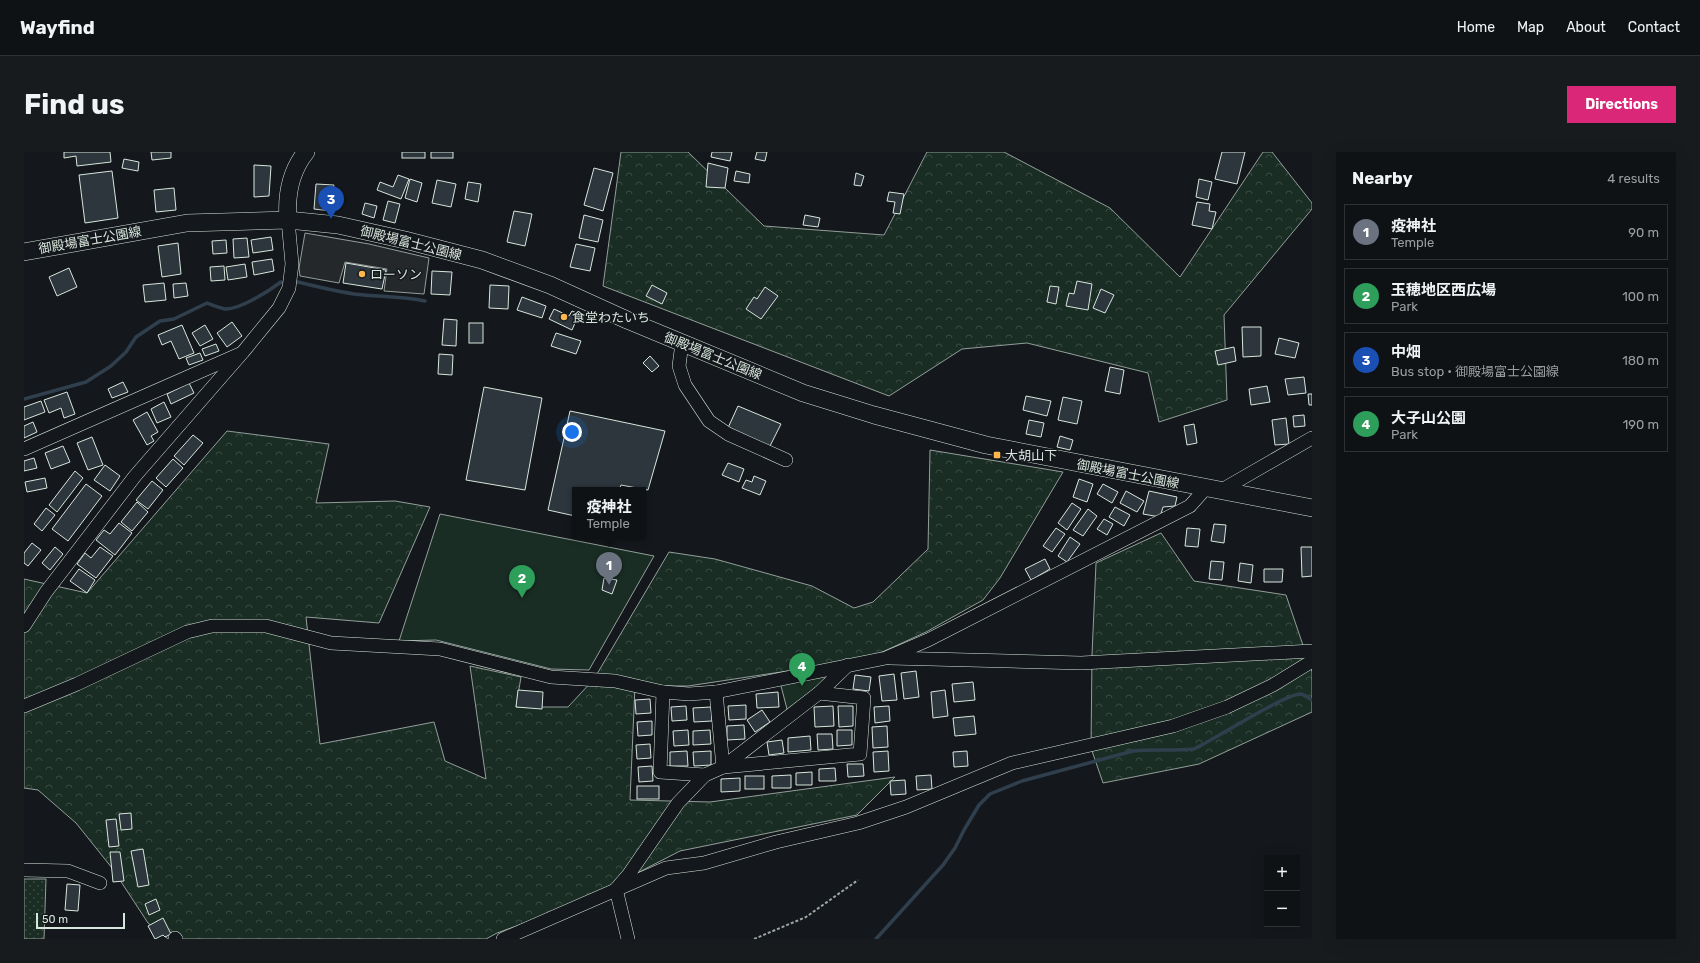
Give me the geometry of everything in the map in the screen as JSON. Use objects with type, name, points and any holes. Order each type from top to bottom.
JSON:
[{"type":"main road","points":[[288,220],[288,187],[300,160],[306,152]]},
{"type":"main road","name":"御殿場富士公園線","points":[[24,252],[187,223],[288,220],[338,225],[405,240],[482,260],[550,286],[803,393],[874,415],[986,445],[1312,508]]},
{"type":"street","points":[[24,626],[46,592],[135,476],[243,352],[279,308],[289,288],[292,264],[288,220]]},
{"type":"street","points":[[682,343],[679,366],[685,385],[709,421],[728,434],[786,460]]},
{"type":"street","points":[[24,450],[243,352]]},
{"type":"street","points":[[886,658],[928,640],[1190,506],[1213,490],[1312,438]]},
{"type":"street","points":[[24,706],[77,684],[187,632],[212,626],[266,626],[331,644],[440,648],[551,677],[615,680],[663,692],[689,694],[716,692],[886,658],[1081,663],[1312,651]]},
{"type":"street","points":[[503,939],[666,868],[704,863],[776,842],[858,823],[906,807],[1012,763],[1173,726],[1226,706],[1273,685],[1312,661]]},
{"type":"street","points":[[616,889],[629,874],[678,803],[705,775],[723,767],[818,693],[848,665]]},
{"type":"street","points":[[663,692],[660,772],[705,775]]},
{"type":"street","points":[[716,692],[723,767]]},
{"type":"street","points":[[723,767],[860,754],[864,698],[818,693]]},
{"type":"street","points":[[24,870],[68,871],[100,883]]},
{"type":"street","points":[[616,889],[628,939]]},
{"type":"path","points":[[754,939],[806,917],[858,880]]},
{"type":"green space","points":[[621,152],[688,152],[764,226],[884,235],[927,152],[1004,152],[1110,208],[1180,277],[1263,152],[1272,152],[1312,203],[1312,209],[1224,315],[1227,400],[1159,422],[1148,373],[1027,343],[962,349],[889,396],[603,286]]},
{"type":"green space","points":[[227,431],[329,444],[316,503],[395,501],[430,507],[379,623],[306,617],[320,744],[434,722],[445,761],[486,779],[470,666],[521,677],[516,707],[568,707],[594,679],[669,552],[715,559],[812,586],[854,608],[873,602],[928,549],[930,450],[1063,472],[1000,578],[983,600],[926,632],[867,659],[688,686],[635,686],[630,800],[710,802],[895,777],[857,815],[680,851],[575,905],[497,933],[486,939],[168,939],[148,923],[112,868],[76,823],[38,790],[24,788],[24,579],[87,593]]},
{"type":"green space","points":[[440,514],[654,556],[589,670],[551,669],[436,640],[399,641]]},
{"type":"green space","points":[[1161,533],[1194,581],[1286,595],[1312,672],[1312,712],[1199,764],[1103,783],[1091,748],[1092,655],[1096,563]]},
{"type":"green space","points":[[840,669],[788,713],[780,682]]},
{"type":"green space","points":[[24,879],[46,879],[44,939],[24,939]]},
{"type":"shaded area","points":[[305,233],[369,244],[429,258],[424,294],[384,291],[387,269],[345,262],[339,283],[300,276],[299,268]]},
{"type":"building","points":[[64,152],[110,152],[111,162],[77,166],[76,156],[64,158]]},
{"type":"building","points":[[151,152],[171,152],[171,158],[152,160]]},
{"type":"building","points":[[402,152],[425,152],[425,158],[402,158]]},
{"type":"building","points":[[431,152],[453,152],[453,158],[431,158]]},
{"type":"building","points":[[712,152],[732,152],[730,161],[711,157]]},
{"type":"building","points":[[757,152],[767,152],[765,161],[755,159]]},
{"type":"building","points":[[1222,152],[1245,152],[1237,184],[1215,179]]},
{"type":"building","points":[[124,159],[139,162],[138,171],[122,168]]},
{"type":"building","points":[[708,163],[728,168],[725,188],[706,187]]},
{"type":"building","points":[[254,165],[271,166],[269,196],[254,197]]},
{"type":"building","points":[[594,168],[613,173],[603,211],[584,205]]},
{"type":"building","points":[[112,171],[118,218],[85,223],[79,175]]},
{"type":"building","points":[[736,171],[750,174],[749,183],[734,181]]},
{"type":"building","points":[[856,173],[864,176],[861,186],[854,185]]},
{"type":"building","points":[[398,175],[409,179],[401,199],[377,190],[380,182],[393,187]]},
{"type":"building","points":[[410,179],[422,183],[417,202],[405,198]]},
{"type":"building","points":[[1199,179],[1212,182],[1208,200],[1196,197]]},
{"type":"building","points":[[437,180],[456,184],[451,207],[432,203]]},
{"type":"building","points":[[468,182],[481,184],[478,202],[465,199]]},
{"type":"building","points":[[316,184],[334,185],[331,211],[314,209]]},
{"type":"building","points":[[174,188],[176,210],[156,212],[154,190]]},
{"type":"building","points":[[889,192],[904,194],[900,214],[893,213],[895,202],[887,201]]},
{"type":"building","points":[[388,201],[400,204],[395,223],[383,220]]},
{"type":"building","points":[[1197,202],[1210,204],[1209,211],[1216,212],[1212,229],[1192,225]]},
{"type":"building","points":[[365,203],[377,206],[374,218],[362,214]]},
{"type":"building","points":[[514,211],[532,214],[525,246],[507,242]]},
{"type":"building","points":[[584,215],[603,220],[598,242],[579,238]]},
{"type":"building","points":[[805,215],[820,218],[818,227],[803,225]]},
{"type":"building","points":[[271,237],[273,250],[253,253],[251,240]]},
{"type":"building","points":[[247,238],[249,257],[234,258],[233,239]]},
{"type":"building","points":[[226,240],[227,253],[213,254],[212,241]]},
{"type":"building","points":[[178,243],[181,274],[162,277],[158,246]]},
{"type":"building","points":[[576,244],[595,248],[590,271],[570,267]]},
{"type":"building","points":[[272,259],[274,271],[254,275],[252,262]]},
{"type":"building","points":[[346,263],[386,270],[382,289],[343,283]]},
{"type":"building","points":[[245,264],[247,277],[228,280],[226,267]]},
{"type":"building","points":[[224,266],[225,280],[211,281],[210,267]]},
{"type":"building","points":[[69,268],[77,287],[57,296],[49,277]]},
{"type":"building","points":[[432,271],[452,272],[450,295],[431,294]]},
{"type":"building","points":[[1077,281],[1092,284],[1088,310],[1066,306],[1069,293],[1074,294]]},
{"type":"building","points":[[164,283],[166,300],[145,302],[143,285]]},
{"type":"building","points":[[186,283],[188,296],[174,298],[173,284]]},
{"type":"building","points":[[490,285],[509,286],[508,309],[489,308]]},
{"type":"building","points":[[652,285],[667,293],[662,304],[646,296]]},
{"type":"building","points":[[1050,286],[1059,287],[1056,304],[1047,302]]},
{"type":"building","points":[[765,287],[778,296],[761,319],[746,309],[754,297],[757,299]]},
{"type":"building","points":[[1101,289],[1114,295],[1105,313],[1093,308]]},
{"type":"building","points":[[522,297],[546,306],[542,318],[517,310]]},
{"type":"building","points":[[554,309],[569,316],[572,311],[579,314],[572,330],[549,319]]},
{"type":"building","points":[[444,319],[457,320],[456,346],[442,345]]},
{"type":"building","points":[[232,322],[242,336],[227,347],[217,333]]},
{"type":"building","points":[[469,323],[483,323],[483,343],[469,343]]},
{"type":"building","points":[[182,325],[194,353],[179,359],[171,341],[162,345],[158,335]]},
{"type":"building","points":[[205,325],[213,339],[200,346],[192,333]]},
{"type":"building","points":[[1242,327],[1261,327],[1261,356],[1243,357]]},
{"type":"building","points":[[556,333],[581,341],[576,354],[551,346]]},
{"type":"building","points":[[1279,338],[1299,343],[1295,358],[1275,354]]},
{"type":"building","points":[[216,344],[219,351],[205,356],[202,349]]},
{"type":"building","points":[[1234,347],[1236,361],[1218,365],[1215,351]]},
{"type":"building","points":[[200,353],[203,360],[189,365],[186,358]]},
{"type":"building","points":[[439,354],[453,355],[452,375],[438,374]]},
{"type":"building","points":[[650,356],[659,366],[652,372],[643,363]]},
{"type":"building","points":[[1110,367],[1124,370],[1120,394],[1105,391]]},
{"type":"building","points":[[1304,377],[1306,393],[1288,395],[1285,379]]},
{"type":"building","points":[[123,382],[128,392],[112,398],[108,389]]},
{"type":"building","points":[[189,383],[194,393],[171,404],[167,394]]},
{"type":"building","points":[[1267,386],[1270,402],[1251,405],[1249,389]]},
{"type":"building","points":[[484,387],[542,398],[525,490],[466,480]]},
{"type":"building","points":[[67,392],[75,414],[64,418],[61,408],[49,413],[44,400]]},
{"type":"building","points":[[1308,394],[1312,394],[1312,405],[1309,405]]},
{"type":"building","points":[[1026,396],[1051,401],[1047,416],[1023,410]]},
{"type":"building","points":[[1063,397],[1082,401],[1077,424],[1058,420]]},
{"type":"building","points":[[41,401],[45,412],[24,420],[24,407]]},
{"type":"building","points":[[164,402],[171,417],[157,423],[151,409]]},
{"type":"building","points":[[738,406],[781,424],[769,448],[727,430]]},
{"type":"building","points":[[570,411],[665,431],[648,490],[646,490],[646,487],[621,485],[620,487],[572,487],[572,515],[548,510]]},
{"type":"building","points":[[147,412],[158,432],[151,436],[154,441],[147,445],[133,420]]},
{"type":"building","points":[[1304,415],[1305,426],[1294,427],[1293,416]]},
{"type":"building","points":[[1286,418],[1289,444],[1275,445],[1272,420]]},
{"type":"building","points":[[1029,420],[1044,423],[1041,437],[1026,434]]},
{"type":"building","points":[[33,422],[37,432],[24,438],[24,426]]},
{"type":"building","points":[[1194,424],[1197,443],[1187,445],[1184,426]]},
{"type":"building","points":[[193,435],[203,443],[184,465],[174,456]]},
{"type":"building","points":[[1060,436],[1073,440],[1070,450],[1057,447]]},
{"type":"building","points":[[92,437],[103,465],[88,470],[77,443]]},
{"type":"building","points":[[63,446],[70,462],[51,469],[45,453]]},
{"type":"building","points":[[34,458],[37,468],[24,471],[24,461]]},
{"type":"building","points":[[173,459],[183,468],[166,487],[156,478]]},
{"type":"building","points":[[728,463],[744,469],[739,482],[722,475]]},
{"type":"building","points":[[105,465],[120,476],[110,491],[94,480]]},
{"type":"building","points":[[75,471],[83,478],[57,512],[49,505]]},
{"type":"building","points":[[754,476],[766,481],[760,495],[742,488],[746,480],[752,482]]},
{"type":"building","points":[[45,478],[47,488],[27,492],[25,482]]},
{"type":"building","points":[[1079,479],[1093,484],[1087,502],[1073,497]]},
{"type":"building","points":[[152,481],[163,490],[148,509],[136,500]]},
{"type":"building","points":[[86,484],[102,496],[68,541],[52,529]]},
{"type":"building","points":[[1103,484],[1118,492],[1112,503],[1097,494]]},
{"type":"building","points":[[1126,491],[1144,501],[1137,512],[1120,503]]},
{"type":"building","points":[[1149,491],[1177,497],[1175,506],[1163,507],[1160,517],[1143,514]]},
{"type":"building","points":[[137,502],[148,512],[132,531],[121,522]]},
{"type":"building","points":[[1072,503],[1081,509],[1067,530],[1058,523]]},
{"type":"building","points":[[1115,507],[1130,515],[1124,526],[1109,517]]},
{"type":"building","points":[[46,508],[55,515],[42,531],[34,524]]},
{"type":"building","points":[[1088,509],[1097,516],[1083,536],[1073,530]]},
{"type":"building","points":[[1104,519],[1113,524],[1107,535],[1097,529]]},
{"type":"building","points":[[119,523],[132,533],[115,555],[96,540],[104,530],[110,534]]},
{"type":"building","points":[[1214,524],[1226,525],[1224,543],[1211,541]]},
{"type":"building","points":[[1056,528],[1065,534],[1052,552],[1043,546]]},
{"type":"building","points":[[1187,528],[1200,529],[1198,547],[1185,546]]},
{"type":"building","points":[[1070,537],[1080,544],[1067,562],[1058,556]]},
{"type":"building","points":[[32,543],[41,550],[28,566],[24,563],[24,553]]},
{"type":"building","points":[[55,547],[63,554],[50,570],[42,563]]},
{"type":"building","points":[[100,547],[113,556],[96,578],[77,564],[85,553],[91,558]]},
{"type":"building","points":[[1301,547],[1312,547],[1312,576],[1302,577]]},
{"type":"building","points":[[1045,559],[1050,569],[1031,580],[1025,569]]},
{"type":"building","points":[[1211,561],[1224,562],[1222,580],[1209,579]]},
{"type":"building","points":[[1240,563],[1253,565],[1251,583],[1238,581]]},
{"type":"building","points":[[79,569],[95,580],[87,593],[70,581]]},
{"type":"building","points":[[1264,569],[1283,569],[1282,582],[1264,582]]},
{"type":"building","points":[[604,578],[617,580],[612,594],[602,590]]},
{"type":"building","points":[[916,671],[919,697],[904,699],[901,673]]},
{"type":"building","points":[[894,674],[897,700],[882,701],[879,676]]},
{"type":"building","points":[[855,675],[871,677],[869,691],[853,689]]},
{"type":"building","points":[[973,682],[975,700],[954,702],[952,684]]},
{"type":"building","points":[[518,690],[543,692],[542,709],[516,707]]},
{"type":"building","points":[[945,690],[948,716],[933,718],[931,692]]},
{"type":"building","points":[[778,692],[779,707],[757,708],[756,694]]},
{"type":"building","points":[[650,699],[651,713],[636,714],[635,700]]},
{"type":"building","points":[[746,705],[746,719],[729,720],[728,706]]},
{"type":"building","points":[[686,706],[687,720],[672,721],[671,707]]},
{"type":"building","points":[[833,706],[834,726],[815,727],[814,707]]},
{"type":"building","points":[[838,706],[853,706],[853,726],[839,727]]},
{"type":"building","points":[[889,706],[890,721],[875,723],[874,707]]},
{"type":"building","points":[[711,707],[712,721],[694,722],[693,708]]},
{"type":"building","points":[[762,710],[770,722],[755,732],[747,720]]},
{"type":"building","points":[[974,716],[976,734],[955,736],[953,718]]},
{"type":"building","points":[[652,721],[652,735],[638,736],[637,722]]},
{"type":"building","points":[[744,725],[745,739],[727,740],[727,726]]},
{"type":"building","points":[[887,726],[888,747],[873,748],[872,727]]},
{"type":"building","points":[[688,730],[689,745],[674,746],[673,731]]},
{"type":"building","points":[[710,730],[711,744],[693,745],[693,731]]},
{"type":"building","points":[[837,730],[852,730],[852,745],[837,746]]},
{"type":"building","points":[[817,734],[832,734],[833,749],[818,750]]},
{"type":"building","points":[[810,736],[811,750],[788,752],[788,738]]},
{"type":"building","points":[[782,740],[784,753],[769,755],[767,742]]},
{"type":"building","points":[[650,744],[651,758],[637,759],[636,745]]},
{"type":"building","points":[[687,751],[688,766],[670,766],[670,752]]},
{"type":"building","points":[[711,751],[711,765],[694,766],[693,752]]},
{"type":"building","points":[[888,751],[889,771],[874,772],[873,752]]},
{"type":"building","points":[[967,751],[968,766],[954,767],[953,752]]},
{"type":"building","points":[[847,764],[863,764],[864,776],[848,777]]},
{"type":"building","points":[[652,766],[653,781],[639,782],[638,767]]},
{"type":"building","points":[[835,768],[836,781],[819,781],[819,769]]},
{"type":"building","points":[[812,772],[812,785],[796,785],[796,773]]},
{"type":"building","points":[[791,775],[791,788],[772,788],[772,776]]},
{"type":"building","points":[[931,775],[932,789],[917,790],[916,776]]},
{"type":"building","points":[[745,776],[764,776],[764,789],[745,789]]},
{"type":"building","points":[[740,778],[740,791],[721,792],[721,779]]},
{"type":"building","points":[[905,780],[906,794],[891,795],[890,781]]},
{"type":"building","points":[[637,786],[659,786],[659,799],[637,799]]},
{"type":"building","points":[[131,813],[132,829],[121,830],[119,814]]},
{"type":"building","points":[[116,819],[119,846],[109,847],[106,820]]},
{"type":"building","points":[[143,849],[149,885],[138,887],[131,851]]},
{"type":"building","points":[[110,852],[120,852],[124,881],[113,882]]},
{"type":"building","points":[[67,884],[80,885],[78,911],[65,910]]},
{"type":"building","points":[[156,899],[160,910],[149,915],[145,904]]},
{"type":"building","points":[[163,918],[171,934],[165,937],[163,935],[155,939],[148,926]]},
{"type":"waterway","points":[[294,281],[354,294],[408,298],[425,301]]},
{"type":"waterway","points":[[24,399],[86,382],[111,366],[126,352],[136,337],[160,321],[174,319],[207,303],[225,309],[238,306],[262,295],[281,282]]},
{"type":"waterway","points":[[876,939],[943,865],[955,848],[979,805],[990,794],[1022,781],[1133,751],[1194,749],[1266,709],[1293,696],[1301,694],[1312,700]]},
{"type":"place","name":"中畑","points":[[331,219]]},
{"type":"place","name":"ローソン","points":[[362,274]]},
{"type":"place","name":"食堂わたいち","points":[[564,317]]},
{"type":"place","name":"大胡山下","points":[[997,455]]},
{"type":"place","name":"疫神社","points":[[609,585]]},
{"type":"place","name":"玉穂地区西広場","points":[[522,598]]},
{"type":"place","name":"大子山公園","points":[[802,686]]}]
